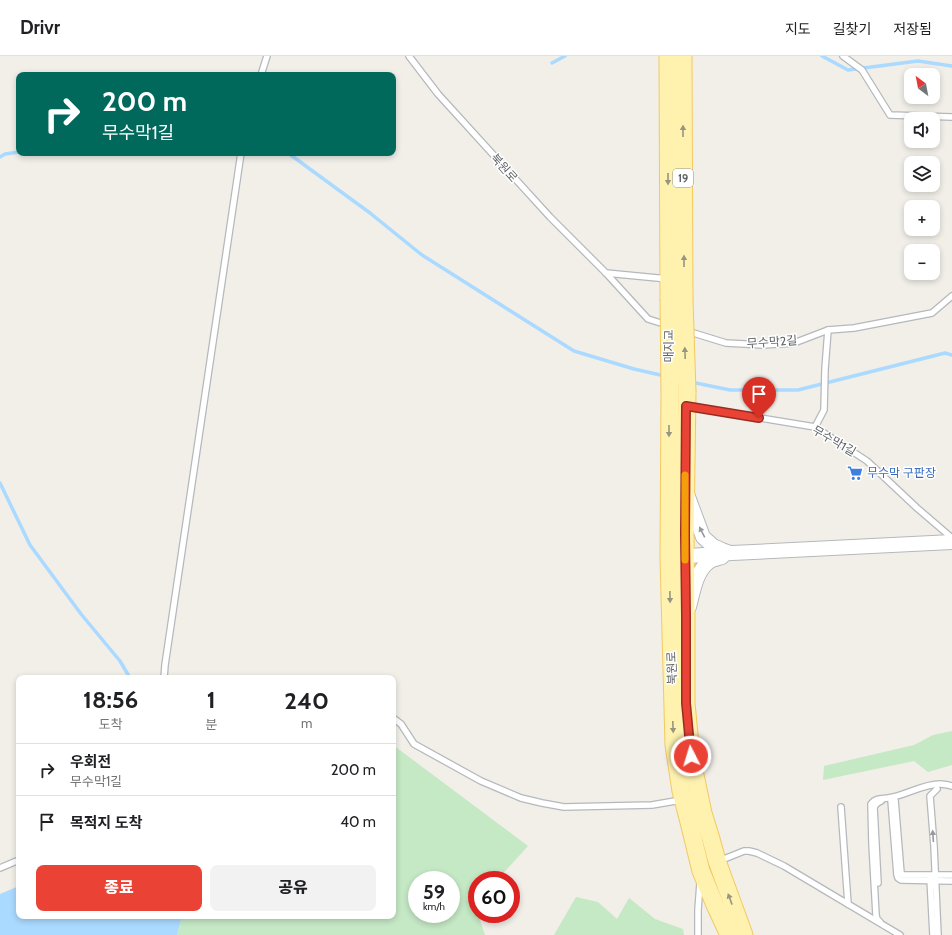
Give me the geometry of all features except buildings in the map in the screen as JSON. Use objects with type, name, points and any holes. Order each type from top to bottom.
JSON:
[{"type":"main road","name":"19","points":[[668,56],[676,280]]},
{"type":"main road","name":"19","points":[[676,300],[683,56]]},
{"type":"main road","name":"매지교","points":[[670,392],[676,300]]},
{"type":"main road","name":"매지교","points":[[676,300],[686,399]]},
{"type":"main road","name":"북원로","points":[[670,392],[677,557],[674,746],[681,791],[701,871],[715,906],[730,935]]},
{"type":"main road","name":"북원로","points":[[686,399],[685,488],[677,557],[686,616],[686,703],[691,756],[703,813],[716,862],[744,935]]},
{"type":"street","points":[[685,488],[703,537],[713,546],[732,553]]},
{"type":"street","points":[[677,557],[952,542]]},
{"type":"street","points":[[686,616],[696,580],[702,569],[710,561],[732,553]]},
{"type":"lane","points":[[262,72],[267,56]]},
{"type":"lane","name":"북원로","points":[[409,56],[438,94],[550,217],[606,273]]},
{"type":"lane","points":[[842,56],[862,70],[890,115],[952,117]]},
{"type":"lane","points":[[164,675],[240,156]]},
{"type":"lane","points":[[606,273],[676,280]]},
{"type":"lane","name":"무수막2길","points":[[606,273],[648,319],[726,343],[763,345],[794,343],[828,330],[854,328],[932,313],[952,296]]},
{"type":"lane","points":[[815,427],[824,410],[828,330]]},
{"type":"lane","name":"무수막1길","points":[[686,399],[815,427],[868,461],[917,508],[952,538]]},
{"type":"lane","points":[[396,721],[414,744],[481,781],[521,798],[564,807],[652,804],[683,800]]},
{"type":"lane","points":[[929,792],[938,786]]},
{"type":"lane","points":[[880,923],[874,807],[879,802],[893,800],[938,786]]},
{"type":"lane","points":[[933,935],[933,878],[930,796],[938,786]]},
{"type":"lane","points":[[880,923],[876,915],[871,804],[873,801],[878,799],[894,797],[924,787],[938,786],[952,788]]},
{"type":"lane","points":[[893,800],[901,872],[903,875],[952,881]]},
{"type":"lane","points":[[841,807],[848,904]]},
{"type":"lane","points":[[716,862],[744,851],[757,853],[784,866],[900,935]]},
{"type":"lane","points":[[0,868],[16,861]]},
{"type":"lane","points":[[698,935],[701,871]]},
{"type":"lane","points":[[933,878],[952,875]]},
{"type":"lane","points":[[933,878],[938,935]]},
{"type":"green space","points":[[952,731],[952,765],[928,772],[914,761],[823,780],[824,766],[914,745],[933,735]]},
{"type":"green space","points":[[396,747],[528,846],[505,871],[468,871],[468,923],[481,923],[485,935],[177,935],[181,919],[396,919]]},
{"type":"green space","points":[[576,897],[598,902],[617,919],[629,898],[655,919],[683,929],[684,935],[554,935]]},
{"type":"water","points":[[16,887],[16,919],[181,919],[177,935],[0,935],[0,894]]},
{"type":"waterway","points":[[552,63],[565,56]]},
{"type":"waterway","points":[[822,56],[848,70],[918,61],[952,66]]},
{"type":"waterway","points":[[0,157],[5,154],[16,152]]},
{"type":"waterway","points":[[292,156],[370,213],[422,255],[574,351],[634,369],[665,376]]},
{"type":"waterway","points":[[691,382],[730,390],[798,390],[945,353],[952,355]]},
{"type":"waterway","points":[[0,483],[30,545],[81,614],[120,661],[128,675]]},
{"type":"slow traffic","points":[[685,475],[685,560]]},
{"type":"place","name":"무수막 구판장","points":[[855,473]]},
{"type":"route","points":[[691,756],[686,703],[686,406],[759,418]]}]
